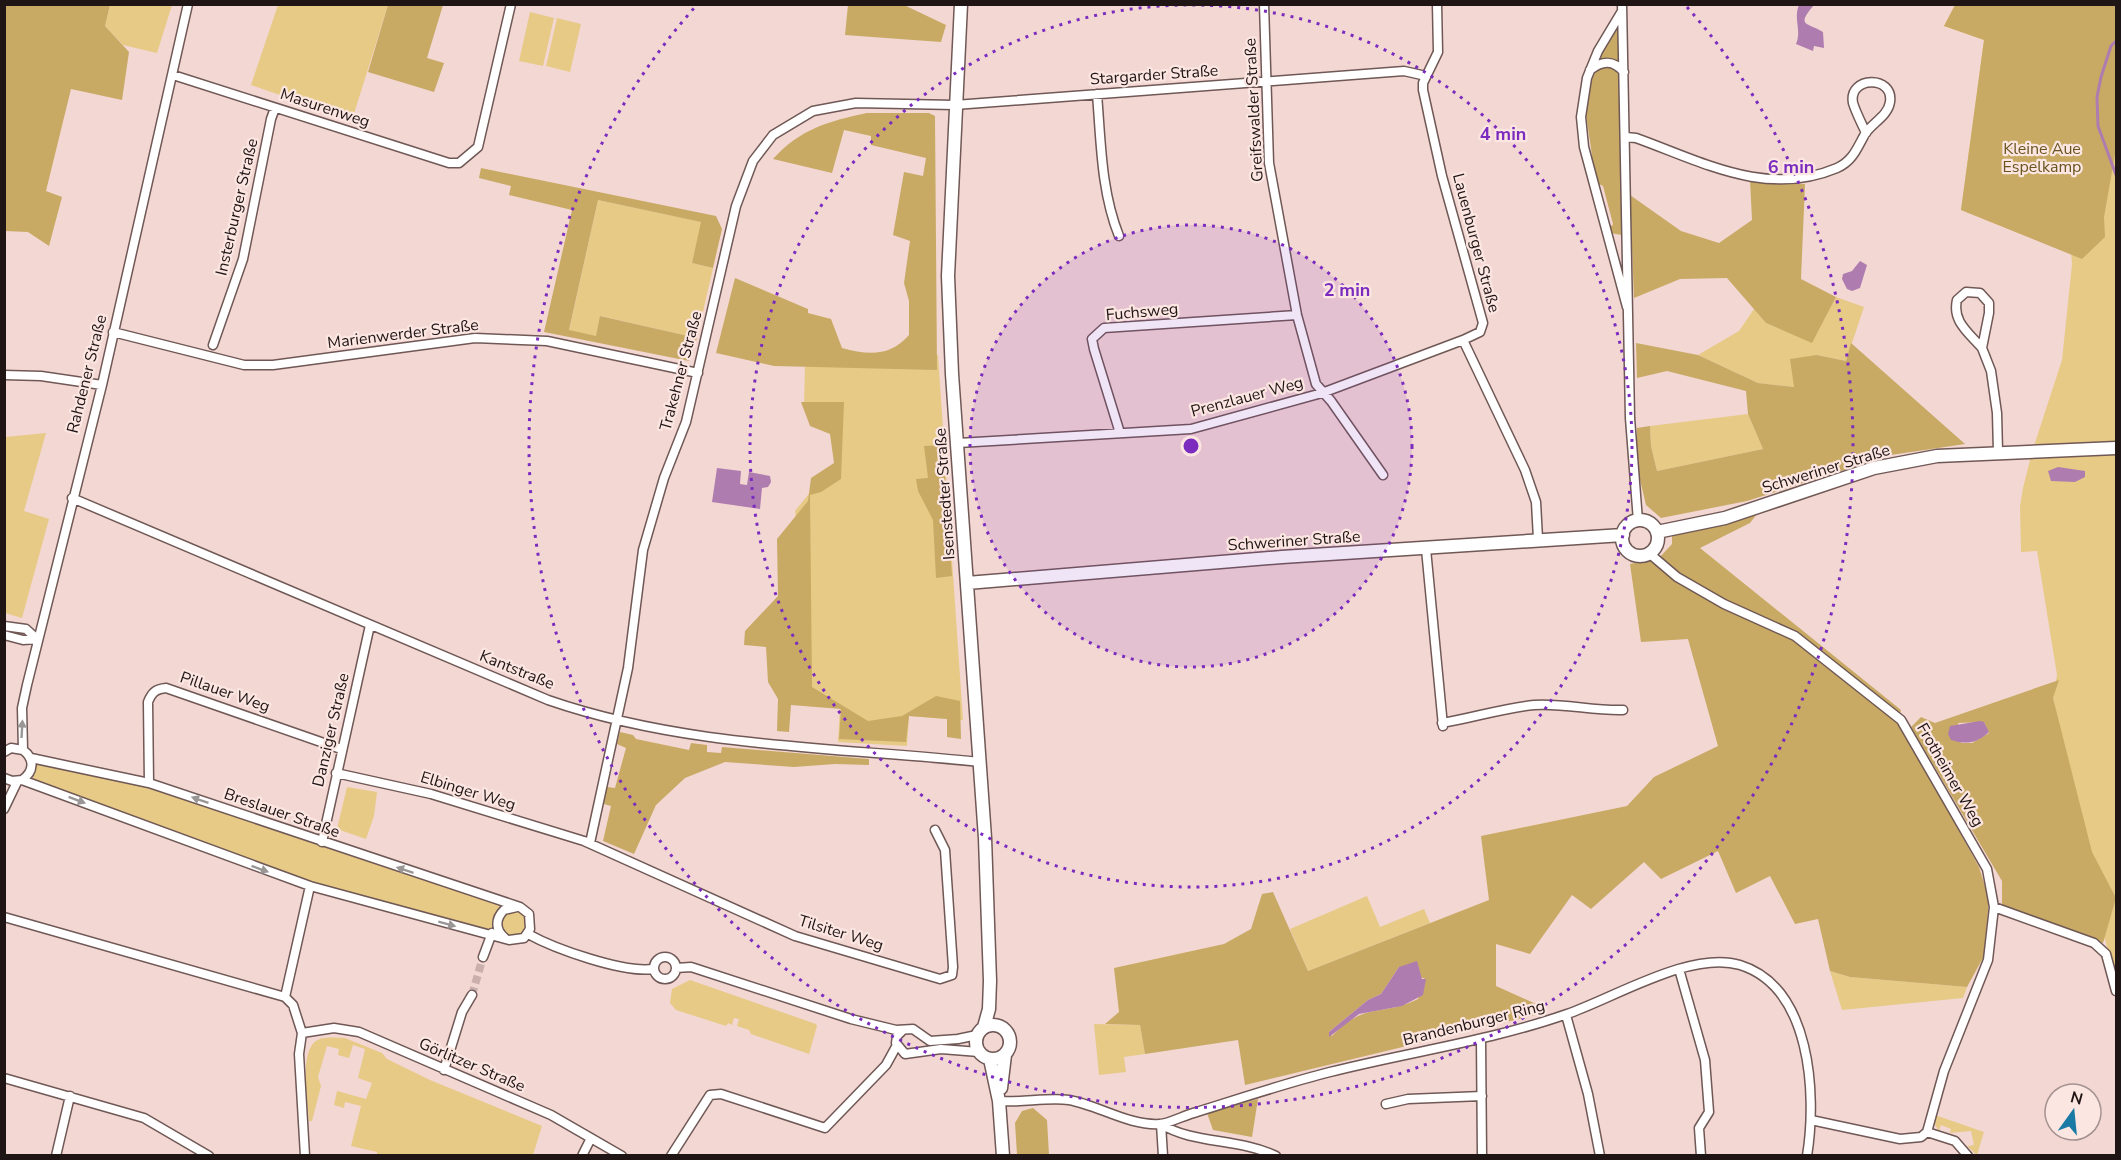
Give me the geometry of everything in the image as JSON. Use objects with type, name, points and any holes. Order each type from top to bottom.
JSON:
[{"type":"street","name":"Rahdener Straße","points":[[23,750],[22,708],[37,639],[102,385],[188,4]]},
{"type":"street","name":"Masurenweg","points":[[173,75],[448,163],[459,163],[478,147],[511,4]]},
{"type":"street","name":"Isenstedter Straße","points":[[961,4],[948,276],[980,762],[990,981],[989,1009],[981,1031]]},
{"type":"street","name":"Greifswalder Straße","points":[[1264,4],[1269,163],[1297,315],[1316,384],[1331,400],[1383,475]]},
{"type":"street","name":"Lauenburger Straße","points":[[1437,4],[1438,52],[1426,75],[1423,90],[1425,110],[1483,323],[1480,332],[1463,340]]},
{"type":"street","points":[[1622,8],[1598,51],[1590,71],[1583,92],[1581,117],[1584,147],[1628,311]]},
{"type":"street","points":[[1622,8],[1630,418],[1638,521]]},
{"type":"street","points":[[1590,71],[1603,63],[1610,62],[1624,72]]},
{"type":"street","name":"Stargarder Straße","points":[[956,105],[1404,70],[1426,75]]},
{"type":"street","points":[[1626,137],[1636,138],[1743,176],[1793,181],[1819,176],[1842,166],[1858,152],[1866,133],[1886,112],[1890,102],[1889,93],[1883,85],[1875,82],[1865,83],[1854,93],[1853,102],[1866,133]]},
{"type":"street","points":[[1097,94],[1102,164],[1110,212],[1119,236]]},
{"type":"street","name":"Trakehner Straße","points":[[590,843],[617,722],[635,624],[643,550],[664,478],[686,422],[739,198],[753,161],[773,135],[798,118],[831,106],[855,104],[956,105]]},
{"type":"street","name":"Insterburger Straße","points":[[213,345],[243,259],[271,119],[276,108]]},
{"type":"street","points":[[1607,237],[1621,240],[1627,234]]},
{"type":"street","points":[[1982,348],[1989,303],[1980,293],[1966,292],[1957,300],[1954,312],[1959,323],[1982,348],[1990,371],[1994,392],[1998,452]]},
{"type":"street","name":"Fuchsweg","points":[[1120,433],[1094,349],[1092,339],[1097,332],[1104,328],[1297,315]]},
{"type":"street","name":"Marienwerder Straße","points":[[113,332],[244,365],[273,365],[475,338],[547,341],[698,373]]},
{"type":"street","points":[[1463,340],[1526,470],[1536,502],[1538,539]]},
{"type":"street","name":"Prenzlauer Weg","points":[[958,443],[1191,429],[1322,393],[1463,340]]},
{"type":"street","points":[[4,375],[41,376],[102,385]]},
{"type":"street","name":"Schweriner Straße","points":[[1657,532],[1725,518],[1874,468],[1937,456],[2116,448]]},
{"type":"street","name":"Kantstraße","points":[[72,498],[548,699],[617,722],[709,739],[980,762]]},
{"type":"street","points":[[1638,521],[1649,524],[1657,532],[1656,547],[1650,554],[1634,555],[1626,550],[1623,535],[1628,525],[1638,521]]},
{"type":"street","name":"Schweriner Straße","points":[[967,583],[1538,539],[1623,535]]},
{"type":"street","points":[[1426,549],[1442,724],[1535,705],[1571,706],[1598,711],[1623,710]]},
{"type":"street","name":"Frotheimer Weg","points":[[1650,554],[1677,577],[1724,604],[1795,636],[1901,720],[1987,869],[1994,907],[1988,960],[1944,1071],[1927,1132]]},
{"type":"street","name":"Danziger Straße","points":[[322,842],[370,625]]},
{"type":"street","points":[[4,626],[26,629],[37,639]]},
{"type":"street","points":[[4,635],[23,640],[37,639]]},
{"type":"street","name":"Pillauer Weg","points":[[149,783],[148,702],[152,693],[159,689],[166,688],[341,749]]},
{"type":"street","points":[[4,752],[11,748],[23,750],[31,758],[31,771],[20,781],[4,809]]},
{"type":"street","name":"Breslauer Straße","points":[[31,758],[149,783],[520,908]]},
{"type":"street","name":"Elbinger Weg","points":[[336,773],[431,794],[590,843]]},
{"type":"street","points":[[4,778],[20,781],[310,886],[490,936],[520,940],[528,934],[531,919],[520,908],[504,910],[490,936],[483,957]]},
{"type":"street","name":"Tilsiter Weg","points":[[590,843],[795,936],[940,979],[952,975],[953,968],[945,850],[935,830]]},
{"type":"street","points":[[285,997],[310,886]]},
{"type":"street","points":[[1994,907],[2094,943],[2106,954],[2116,991]]},
{"type":"street","points":[[4,917],[285,997],[293,1005],[302,1033],[300,1054],[305,1155]]},
{"type":"street","points":[[497,924],[501,934],[509,940]]},
{"type":"street","points":[[528,934],[622,967],[638,971],[653,969]]},
{"type":"street","points":[[664,957],[670,959],[676,968],[674,975],[667,980],[656,976],[653,969],[657,960],[664,957]]},
{"type":"street","name":"Brandenburger Ring","points":[[1161,1125],[1330,1072],[1481,1039],[1566,1015],[1679,969],[1698,963],[1720,961],[1739,964],[1756,971],[1779,991],[1796,1018],[1806,1054],[1811,1120],[1807,1155]]},
{"type":"street","points":[[676,968],[691,967],[850,1020],[903,1030],[913,1029],[921,1036],[936,1041],[981,1031],[994,1024],[1003,1028],[1011,1041],[1005,1055],[999,1101],[1003,1155]]},
{"type":"street","points":[[1679,969],[1705,1060],[1709,1112],[1699,1128],[1701,1155]]},
{"type":"street","name":"Isenstedter Straße","points":[[990,981],[1003,1028]]},
{"type":"street","points":[[444,1070],[462,1012],[472,995]]},
{"type":"street","points":[[1566,1015],[1588,1094],[1600,1155]]},
{"type":"street","points":[[850,1020],[896,1043],[905,1054]]},
{"type":"street","name":"Görlitzer Straße","points":[[302,1033],[334,1029],[359,1032],[550,1115],[622,1155]]},
{"type":"street","points":[[886,1065],[903,1030]]},
{"type":"street","points":[[981,1031],[976,1046],[985,1056],[999,1101]]},
{"type":"street","points":[[918,1050],[921,1036]]},
{"type":"street","points":[[1481,1039],[1482,1155]]},
{"type":"street","points":[[671,1155],[710,1095],[721,1094],[825,1128],[886,1065],[905,1054],[918,1050],[959,1049],[985,1056],[1005,1055]]},
{"type":"street","points":[[4,1078],[144,1118],[209,1155]]},
{"type":"street","points":[[56,1155],[70,1096]]},
{"type":"street","points":[[1386,1104],[1408,1099],[1482,1096]]},
{"type":"street","points":[[999,1101],[1067,1100],[1161,1125],[1175,1133],[1275,1155]]},
{"type":"street","points":[[1811,1120],[1900,1139],[1921,1137],[1927,1132],[1955,1141],[1968,1155]]},
{"type":"street","points":[[1161,1125],[1163,1155]]},
{"type":"street","points":[[582,1155],[591,1138]]},
{"type":"green space","points":[[5,4],[110,5],[105,26],[129,52],[122,100],[71,89],[46,191],[62,197],[49,246],[28,232],[5,231]]},
{"type":"green space","points":[[110,5],[172,5],[157,53],[123,45],[105,26]]},
{"type":"green space","points":[[278,5],[388,5],[352,120],[251,85]]},
{"type":"green space","points":[[388,5],[443,5],[427,58],[444,63],[434,92],[368,72]]},
{"type":"green space","points":[[848,5],[904,5],[946,25],[941,42],[845,35]]},
{"type":"green space","name":"Kleine Aue Espelkamp","points":[[1955,5],[2116,5],[2116,981],[2105,939],[2101,938],[2053,698],[2057,675],[2037,551],[2021,552],[2020,507],[2023,488],[2032,452],[2062,360],[2072,264],[2070,239],[2031,238],[1961,210],[1984,40],[1944,26]]},
{"type":"green space","points":[[1955,5],[2116,5],[2116,149],[2104,217],[2105,237],[2082,259],[1961,210],[1984,40],[1944,26]]},
{"type":"green space","points":[[530,12],[554,18],[543,66],[519,61]]},
{"type":"green space","points":[[557,18],[581,24],[570,72],[546,66]]},
{"type":"green space","points":[[1618,23],[1619,64],[1606,59],[1596,63]]},
{"type":"green space","points":[[1611,65],[1620,73],[1622,235],[1610,233],[1607,223],[1612,226],[1613,224],[1603,186],[1595,182],[1590,159],[1592,155],[1586,115],[1592,72],[1601,66]]},
{"type":"green space","points":[[867,113],[929,113],[935,116],[937,370],[774,366],[716,353],[735,278],[808,309],[808,313],[831,319],[842,348],[870,353],[886,351],[909,335],[909,301],[904,283],[910,241],[893,235],[904,172],[923,176],[926,158],[871,145],[871,136],[844,130],[832,173],[773,159],[805,133],[840,119]]},
{"type":"green space","points":[[481,168],[716,216],[722,229],[713,268],[692,263],[701,222],[598,200],[569,330],[596,336],[600,316],[697,338],[689,361],[544,332],[572,210],[509,195],[511,186],[479,178]]},
{"type":"green space","points":[[1750,180],[1805,184],[1801,279],[1836,297],[1812,343],[1766,323],[1727,278],[1680,279],[1634,298],[1630,195],[1681,231],[1719,243],[1752,220]]},
{"type":"green space","points":[[598,200],[702,222],[692,263],[713,268],[697,338],[601,316],[596,337],[569,331]]},
{"type":"green space","points":[[1836,297],[1864,307],[1846,361],[1817,355],[1795,387],[1758,383],[1698,355],[1739,331],[1754,309],[1766,323],[1812,342]]},
{"type":"green space","points":[[1636,343],[1698,355],[1758,383],[1794,387],[1790,359],[1817,355],[1846,361],[1851,343],[1965,444],[1891,455],[1747,501],[1661,518],[1646,505],[1637,467],[1637,428],[1650,426],[1651,446],[1657,471],[1763,449],[1748,414],[1746,391],[1667,371],[1637,378]]},
{"type":"green space","points":[[938,355],[963,720],[909,716],[907,746],[838,742],[840,707],[802,704],[799,540],[795,511],[820,480],[835,469],[841,438],[804,405],[805,364],[873,365]]},
{"type":"green space","points":[[801,402],[844,402],[841,479],[821,492],[810,495],[812,687],[868,721],[902,716],[936,696],[960,701],[961,739],[947,737],[947,719],[909,716],[906,742],[839,739],[841,709],[791,705],[789,732],[777,731],[778,699],[768,682],[766,647],[744,645],[745,631],[778,596],[777,539],[808,501],[811,478],[834,463],[830,434],[810,426]]},
{"type":"green space","points":[[1748,414],[1763,449],[1657,471],[1651,446],[1650,426]]},
{"type":"green space","points":[[46,433],[24,511],[49,519],[22,618],[5,613],[5,437]]},
{"type":"green space","points":[[943,445],[952,576],[936,578],[933,520],[918,491],[916,479],[928,478],[924,446]]},
{"type":"green space","points":[[1757,514],[1750,523],[1700,548],[1901,710],[1898,721],[1979,867],[1989,899],[1984,956],[1967,987],[1850,977],[1830,971],[1818,919],[1795,924],[1770,876],[1736,893],[1718,851],[1661,879],[1644,862],[1591,909],[1572,895],[1530,954],[1496,944],[1496,986],[1536,1004],[1540,1014],[1245,1085],[1238,1040],[1145,1054],[1140,1025],[1105,1024],[1119,1012],[1114,968],[1224,944],[1251,929],[1262,894],[1273,892],[1308,971],[1489,900],[1481,836],[1627,806],[1654,777],[1718,746],[1688,639],[1641,642],[1630,564],[1659,558],[1672,544],[1672,534]],"holes":[[[1399,967],[1425,979],[1418,999],[1354,1018],[1332,1036],[1329,1032],[1368,1000],[1381,994]]]},
{"type":"green space","points":[[2059,680],[2053,698],[2092,852],[2116,898],[2103,943],[2002,905],[2002,881],[1911,727],[1921,717],[1935,723]],"holes":[[[1984,722],[1989,733],[1972,743],[1961,743],[1958,723]]]},
{"type":"green space","points":[[620,732],[633,735],[636,739],[689,750],[691,743],[707,745],[707,752],[721,753],[722,747],[869,759],[869,765],[835,764],[794,767],[725,762],[685,778],[656,805],[634,854],[603,841],[611,806],[604,804],[607,787],[615,788],[626,748],[617,744]]},
{"type":"green space","points":[[37,762],[144,785],[519,911],[526,916],[528,924],[523,934],[512,936],[280,873],[33,779]]},
{"type":"green space","points":[[347,787],[377,792],[374,816],[366,839],[337,829]]},
{"type":"green space","points":[[1367,896],[1380,927],[1424,909],[1430,923],[1308,971],[1290,929]]},
{"type":"green space","points":[[1830,971],[1850,977],[1967,987],[1963,998],[1842,1010]]},
{"type":"green space","points":[[690,980],[816,1024],[809,1054],[751,1034],[749,1030],[737,1026],[739,1019],[734,1018],[732,1025],[728,1023],[726,1026],[676,1010],[670,1003],[672,989]]},
{"type":"green space","points":[[1094,1024],[1140,1025],[1145,1054],[1124,1057],[1126,1072],[1099,1075]]},
{"type":"green space","points":[[322,1038],[345,1038],[382,1053],[387,1059],[430,1080],[542,1126],[533,1155],[377,1155],[377,1152],[351,1146],[361,1106],[345,1102],[344,1108],[334,1105],[337,1091],[366,1099],[372,1083],[358,1078],[365,1049],[353,1045],[349,1058],[338,1055],[339,1049],[327,1046],[318,1077],[321,1086],[312,1121],[309,1121],[306,1066],[311,1047]]},
{"type":"green space","points":[[1258,1099],[1252,1137],[1213,1130],[1207,1113]]},
{"type":"green space","points":[[1033,1108],[1047,1120],[1049,1155],[1017,1155],[1015,1123],[1022,1111]]},
{"type":"green space","points":[[1935,1115],[1984,1132],[1977,1155],[1967,1146],[1974,1145],[1971,1131],[1950,1133],[1951,1129],[1941,1125],[1939,1131],[1934,1123]]},
{"type":"shaded area","points":[[1799,5],[1814,5],[1805,17],[1805,21],[1823,32],[1824,48],[1814,46],[1813,51],[1796,44]]},
{"type":"shaded area","points":[[1860,261],[1867,265],[1860,288],[1852,291],[1847,289],[1842,279],[1843,274],[1852,271]]},
{"type":"shaded area","points":[[2058,467],[2085,471],[2085,477],[2075,482],[2051,481],[2048,471]]},
{"type":"shaded area","points":[[717,468],[741,471],[740,484],[747,485],[749,472],[770,476],[771,482],[768,487],[762,488],[760,509],[712,502]]},
{"type":"shaded area","points":[[1984,722],[1989,732],[1980,739],[1967,743],[1951,740],[1948,734],[1950,726]]},
{"type":"shaded area","points":[[1417,961],[1422,979],[1426,979],[1423,995],[1402,1006],[1359,1014],[1329,1037],[1329,1032],[1368,1000],[1381,994],[1399,967]]},
{"type":"waterway","points":[[2116,41],[2111,46],[2097,97],[2098,126],[2116,175]]},
{"type":"tunnel","points":[[472,995],[483,957]]}]
